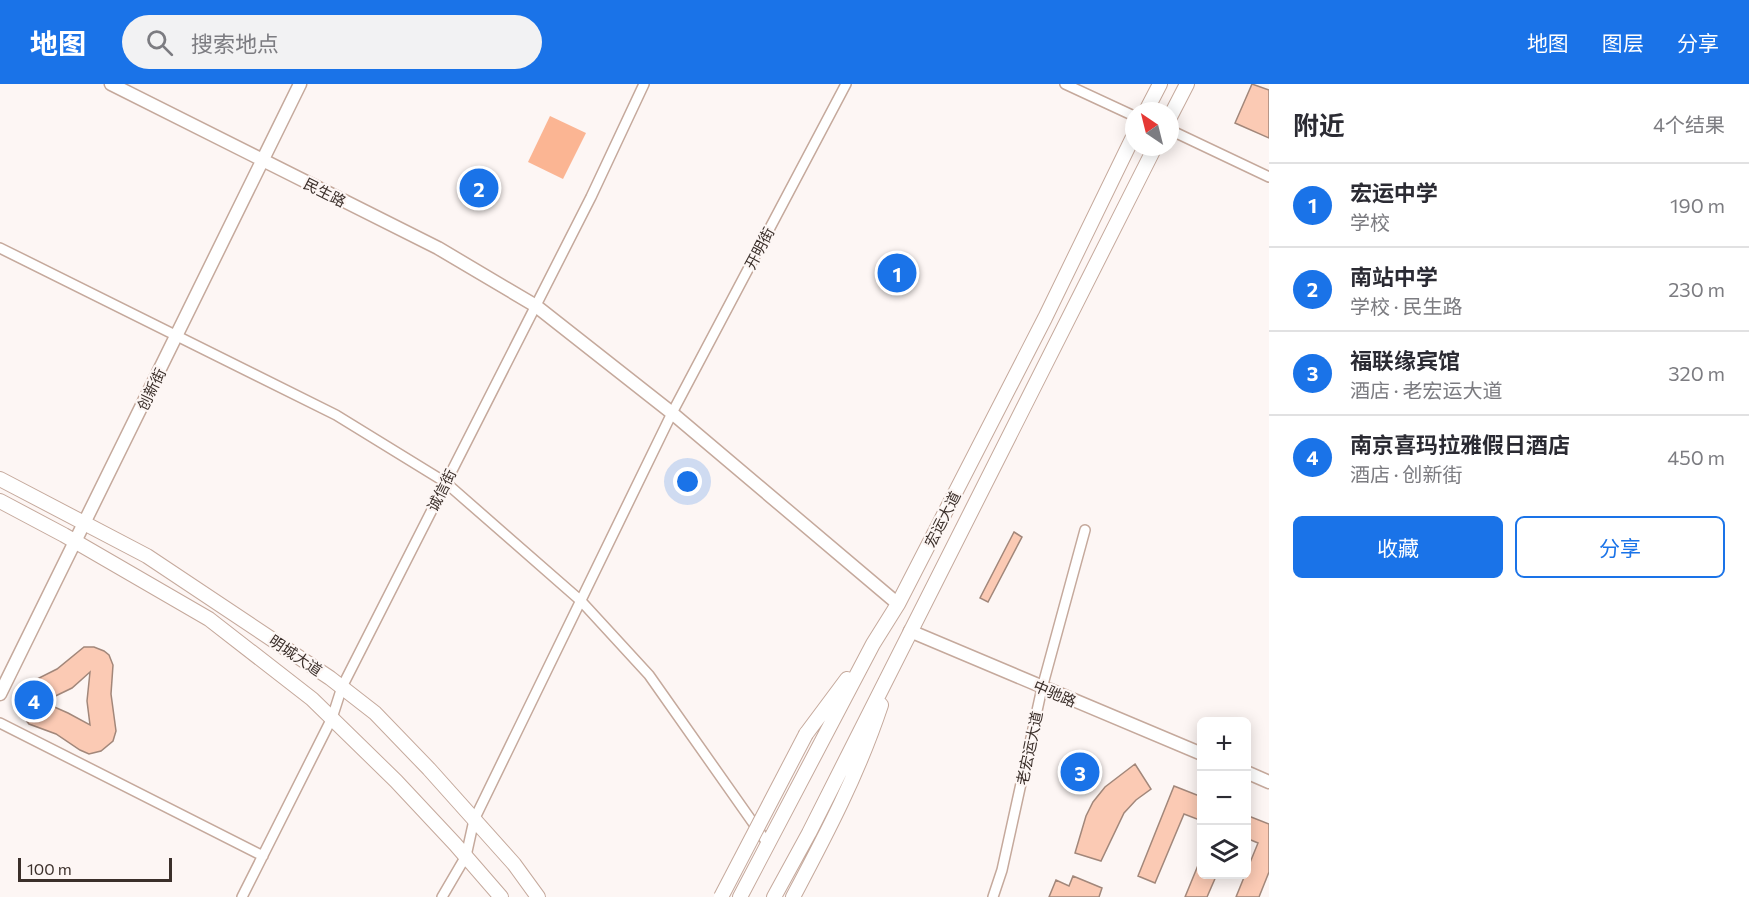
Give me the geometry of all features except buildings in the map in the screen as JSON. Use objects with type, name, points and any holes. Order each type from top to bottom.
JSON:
[{"type":"main road","points":[[1151,102],[1160,84]]},
{"type":"main road","points":[[1178,102],[1187,84]]},
{"type":"main road","name":"宏运大道","points":[[740,897],[873,644],[898,604],[1045,318],[1125,154]]},
{"type":"main road","name":"宏运大道","points":[[774,897],[809,833],[1150,156]]},
{"type":"main road","name":"明城大道","points":[[0,479],[147,556],[342,687],[375,713],[429,769],[514,864],[538,897]]},
{"type":"main road","name":"明城大道","points":[[0,501],[75,541],[209,619],[312,699],[372,757],[466,856],[501,897]]},
{"type":"main road","points":[[721,897],[806,734],[873,644]]},
{"type":"main road","points":[[793,897],[828,832],[864,753],[898,655]]},
{"type":"street","name":"民生路","points":[[111,84],[438,248],[536,306],[672,413],[898,604]]},
{"type":"street","name":"创新街","points":[[0,694],[300,84]]},
{"type":"street","name":"诚信街","points":[[242,897],[332,718],[342,687],[591,197],[644,84]]},
{"type":"street","name":"开明街","points":[[442,897],[466,856],[474,820],[672,413],[846,84]]},
{"type":"street","points":[[1065,84],[1125,112]]},
{"type":"street","points":[[1179,134],[1269,177]]},
{"type":"street","points":[[0,248],[336,415],[445,482],[581,601],[649,675],[768,844]]},
{"type":"street","name":"老宏运大道","points":[[993,897],[1002,870],[1042,688],[1085,530]]},
{"type":"street","name":"中驰路","points":[[910,631],[1197,752]]},
{"type":"street","points":[[0,723],[263,856]]},
{"type":"street","points":[[1251,774],[1269,782]]},
{"type":"shaded area","points":[[550,116],[586,133],[563,179],[528,162]]},
{"type":"place","name":"南站中学","points":[[479,188]]},
{"type":"place","name":"宏运中学","points":[[897,273]]},
{"type":"place","name":"南京喜玛拉雅假日酒店","points":[[34,700]]},
{"type":"place","name":"福联缘宾馆","points":[[1080,772]]}]
